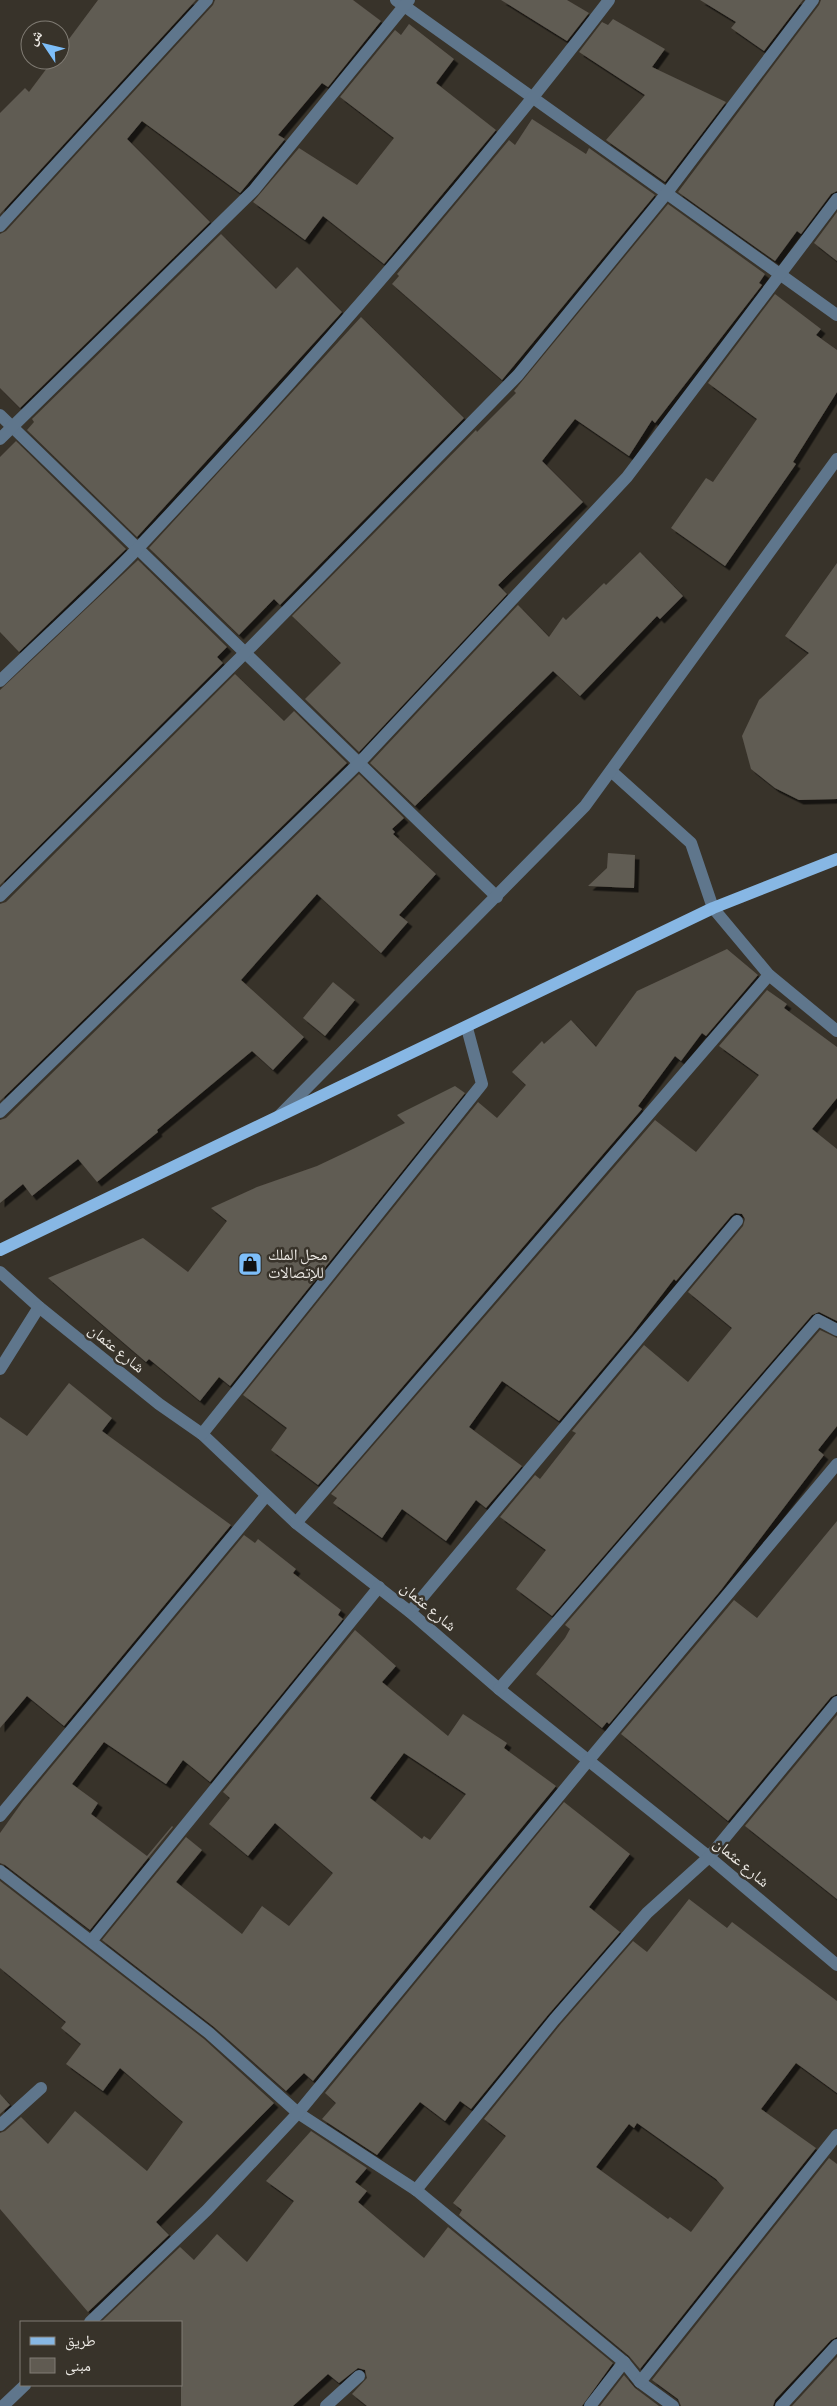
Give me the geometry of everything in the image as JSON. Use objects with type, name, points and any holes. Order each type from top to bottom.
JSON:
[{"type":"main road","points":[[0,1250],[467,1028],[713,908],[837,859]]},
{"type":"street","points":[[0,226],[207,0]]},
{"type":"street","points":[[0,681],[138,548],[370,294],[534,98],[609,0]]},
{"type":"street","points":[[0,896],[245,653],[518,375],[666,194],[813,0]]},
{"type":"street","points":[[0,439],[254,190],[403,2],[666,194],[837,314]]},
{"type":"street","points":[[0,1112],[359,763],[627,477],[837,199]]},
{"type":"street","points":[[0,415],[497,897]]},
{"type":"street","points":[[276,1118],[497,897],[585,806],[837,459]]},
{"type":"street","points":[[611,770],[691,843],[713,908],[769,975],[837,1031]]},
{"type":"street","points":[[296,1522],[769,975]]},
{"type":"street","points":[[202,1434],[482,1084],[467,1028]]},
{"type":"street","points":[[410,1612],[737,1221]]},
{"type":"street","name":"شارع عثمان","points":[[0,1272],[39,1307],[159,1404],[202,1434],[266,1496],[296,1522],[410,1612],[499,1689],[709,1857],[837,1965]]},
{"type":"street","points":[[0,1369],[39,1307]]},
{"type":"street","points":[[499,1689],[818,1320],[837,1330]]},
{"type":"street","points":[[91,2321],[207,2210],[298,2113],[588,1761],[837,1464]]},
{"type":"street","points":[[0,1816],[266,1496]]},
{"type":"street","points":[[92,1940],[379,1587]]},
{"type":"street","points":[[416,2190],[554,2020],[646,1912],[709,1857],[837,1702]]},
{"type":"street","points":[[0,1871],[92,1940],[208,2033],[298,2113],[416,2190],[624,2362],[640,2382],[673,2406]]},
{"type":"street","points":[[0,2125],[41,2088]]},
{"type":"street","points":[[640,2382],[837,2135]]},
{"type":"street","points":[[781,2406],[837,2345]]},
{"type":"street","points":[[590,2406],[624,2362]]},
{"type":"street","points":[[326,2406],[358,2376]]},
{"type":"street","points":[[3,2406],[24,2386]]},
{"type":"building","points":[[98,0],[196,0],[0,214],[0,113],[25,88],[29,92],[46,70],[70,70],[70,38]]},
{"type":"building","points":[[215,0],[353,0],[381,21],[328,87],[322,83],[278,135],[285,139],[240,193],[142,121],[127,139],[210,222],[20,408],[0,388],[0,234],[6,231],[213,5]]},
{"type":"building","points":[[501,0],[567,0],[589,13],[567,41]]},
{"type":"building","points":[[700,0],[803,0],[764,51],[731,28],[736,22]]},
{"type":"building","points":[[821,0],[837,0],[837,191],[831,194],[801,234],[797,231],[775,261],[678,192]]},
{"type":"building","points":[[613,19],[665,49],[652,67],[726,102],[665,182],[606,140],[645,95],[579,52],[602,22],[608,25]]},
{"type":"building","points":[[409,24],[454,59],[436,83],[496,130],[384,264],[323,216],[305,240],[253,202],[299,148],[357,185],[394,138],[340,97],[395,30],[401,35]]},
{"type":"building","points":[[532,119],[586,154],[589,148],[655,195],[502,380],[392,284],[399,276],[397,274],[509,140],[515,145]]},
{"type":"building","points":[[668,204],[765,274],[759,283],[762,285],[655,423],[652,420],[629,456],[575,419],[542,461],[583,502],[498,585],[507,594],[359,752],[305,699],[341,663],[292,616],[476,430],[477,432],[516,393],[514,391]]},
{"type":"building","points":[[837,212],[837,261],[814,243]]},
{"type":"building","points":[[221,234],[276,289],[297,267],[342,312],[137,537],[27,430],[34,422],[32,419]]},
{"type":"building","points":[[775,294],[821,329],[816,335],[837,350],[837,392],[793,462],[796,464],[725,566],[671,528],[706,478],[713,482],[757,419],[708,383]]},
{"type":"building","points":[[361,317],[464,418],[280,605],[274,599],[239,635],[149,548]]},
{"type":"building","points":[[16,441],[126,549],[19,652],[0,632],[0,457]]},
{"type":"building","points":[[640,552],[683,596],[660,619],[657,616],[580,696],[553,671],[415,806],[370,763],[518,605],[549,637],[563,617],[566,620],[604,583],[606,585]]},
{"type":"building","points":[[138,560],[227,647],[217,657],[223,663],[0,885],[0,690]]},
{"type":"building","points":[[837,563],[837,799],[799,800],[775,788],[751,769],[742,736],[759,700],[809,653],[785,636]]},
{"type":"building","points":[[235,674],[284,721],[294,711],[347,763],[0,1101],[0,904],[6,902]]},
{"type":"building","points":[[359,774],[404,818],[392,829],[395,832],[393,834],[436,874],[399,915],[408,922],[381,953],[317,894],[241,980],[304,1037],[273,1070],[252,1051],[97,1182],[78,1159],[32,1196],[23,1184],[0,1203],[0,1120],[6,1118]]},
{"type":"building","points":[[608,853],[635,855],[634,888],[588,886],[607,868]]},
{"type":"building","points":[[727,949],[758,975],[706,1036],[702,1033],[681,1061],[675,1056],[638,1106],[642,1109],[318,1485],[271,1450],[287,1428],[243,1395],[478,1102],[497,1118],[526,1085],[512,1072],[542,1041],[544,1044],[571,1020],[596,1047],[637,991]]},
{"type":"building","points":[[333,982],[355,1000],[325,1036],[303,1018]]},
{"type":"building","points":[[767,990],[787,1004],[784,1008],[837,1047],[837,1098],[812,1129],[837,1149],[837,1321],[819,1312],[812,1315],[552,1616],[516,1589],[546,1550],[500,1517],[535,1475],[540,1479],[576,1433],[572,1431],[644,1345],[688,1382],[732,1328],[688,1292],[743,1226],[745,1219],[742,1214],[735,1213],[731,1216],[676,1281],[674,1279],[631,1335],[559,1421],[502,1381],[469,1427],[522,1466],[486,1508],[476,1500],[446,1541],[402,1509],[382,1538],[333,1503],[337,1498],[331,1494],[655,1120],[696,1152],[759,1075],[719,1046]]},
{"type":"building","points":[[455,1086],[465,1093],[230,1386],[219,1377],[200,1401],[149,1359],[146,1362],[48,1278],[143,1238],[188,1272],[227,1221],[211,1208],[257,1187],[317,1166],[405,1123],[397,1115]]},
{"type":"building","points":[[820,1330],[837,1338],[837,1426],[818,1450],[824,1455],[721,1590],[609,1724],[607,1722],[602,1728],[536,1674],[565,1638],[570,1629],[565,1625]]},
{"type":"building","points":[[69,1383],[112,1418],[102,1431],[231,1525],[64,1726],[27,1696],[0,1728],[0,1417],[27,1436]]},
{"type":"building","points":[[837,1521],[837,1694],[831,1697],[728,1821],[621,1734],[734,1600],[757,1618]]},
{"type":"building","points":[[244,1535],[255,1543],[258,1539],[296,1569],[293,1573],[341,1610],[338,1615],[343,1619],[210,1782],[183,1760],[166,1784],[104,1742],[72,1784],[98,1803],[91,1814],[147,1856],[173,1827],[90,1930],[0,1863],[0,1833],[23,1801]]},
{"type":"building","points":[[355,1630],[396,1666],[382,1682],[448,1736],[463,1714],[507,1743],[504,1748],[556,1786],[313,2081],[304,2073],[286,2091],[214,2027],[102,1940],[186,1837],[202,1850],[176,1882],[242,1934],[262,1906],[289,1926],[333,1873],[275,1823],[248,1856],[209,1824],[230,1798],[223,1792]],"holes":[[[404,1753],[466,1794],[430,1840],[424,1836],[422,1839],[370,1798]]]},
{"type":"building","points":[[837,1715],[837,1899],[745,1826]]},
{"type":"building","points":[[564,1802],[630,1854],[589,1907],[620,1932],[548,2015],[471,2109],[460,2101],[445,2121],[420,2102],[377,2155],[322,2119],[336,2103],[325,2093]]},
{"type":"building","points":[[0,1881],[204,2039],[274,2103],[156,2222],[169,2235],[88,2312],[0,2209],[0,2133],[21,2117],[48,2144],[75,2111],[147,2171],[183,2122],[120,2068],[103,2091],[66,2064],[81,2044],[61,2028],[66,2022],[0,1968]]},
{"type":"building","points":[[689,1899],[727,1928],[732,1922],[837,2001],[837,2093],[796,2063],[761,2109],[816,2148],[640,2369],[629,2356],[459,2215],[462,2210],[453,2203],[506,2136],[484,2119],[560,2025],[633,1941],[647,1952]],"holes":[[[637,2123],[716,2179],[724,2188],[691,2232],[670,2217],[668,2219],[596,2167],[629,2124],[634,2128]]]},
{"type":"building","points":[[0,2094],[10,2105],[0,2114]]},
{"type":"building","points":[[311,2131],[367,2168],[355,2182],[367,2191],[358,2202],[424,2258],[448,2227],[613,2363],[582,2406],[367,2406],[352,2394],[367,2378],[365,2370],[358,2368],[339,2383],[328,2374],[293,2406],[181,2406],[182,2321],[102,2321],[180,2247],[194,2260],[217,2234],[247,2262],[294,2201],[266,2181]]},
{"type":"building","points":[[829,2158],[837,2164],[837,2337],[831,2340],[775,2400],[773,2406],[681,2406],[678,2399],[652,2380]]},
{"type":"building","points":[[837,2357],[837,2406],[792,2406]]},
{"type":"building","points":[[624,2375],[635,2388],[659,2406],[600,2406]]},
{"type":"place","name":"محل الملك للإتصالات","points":[[250,1264]]}]
